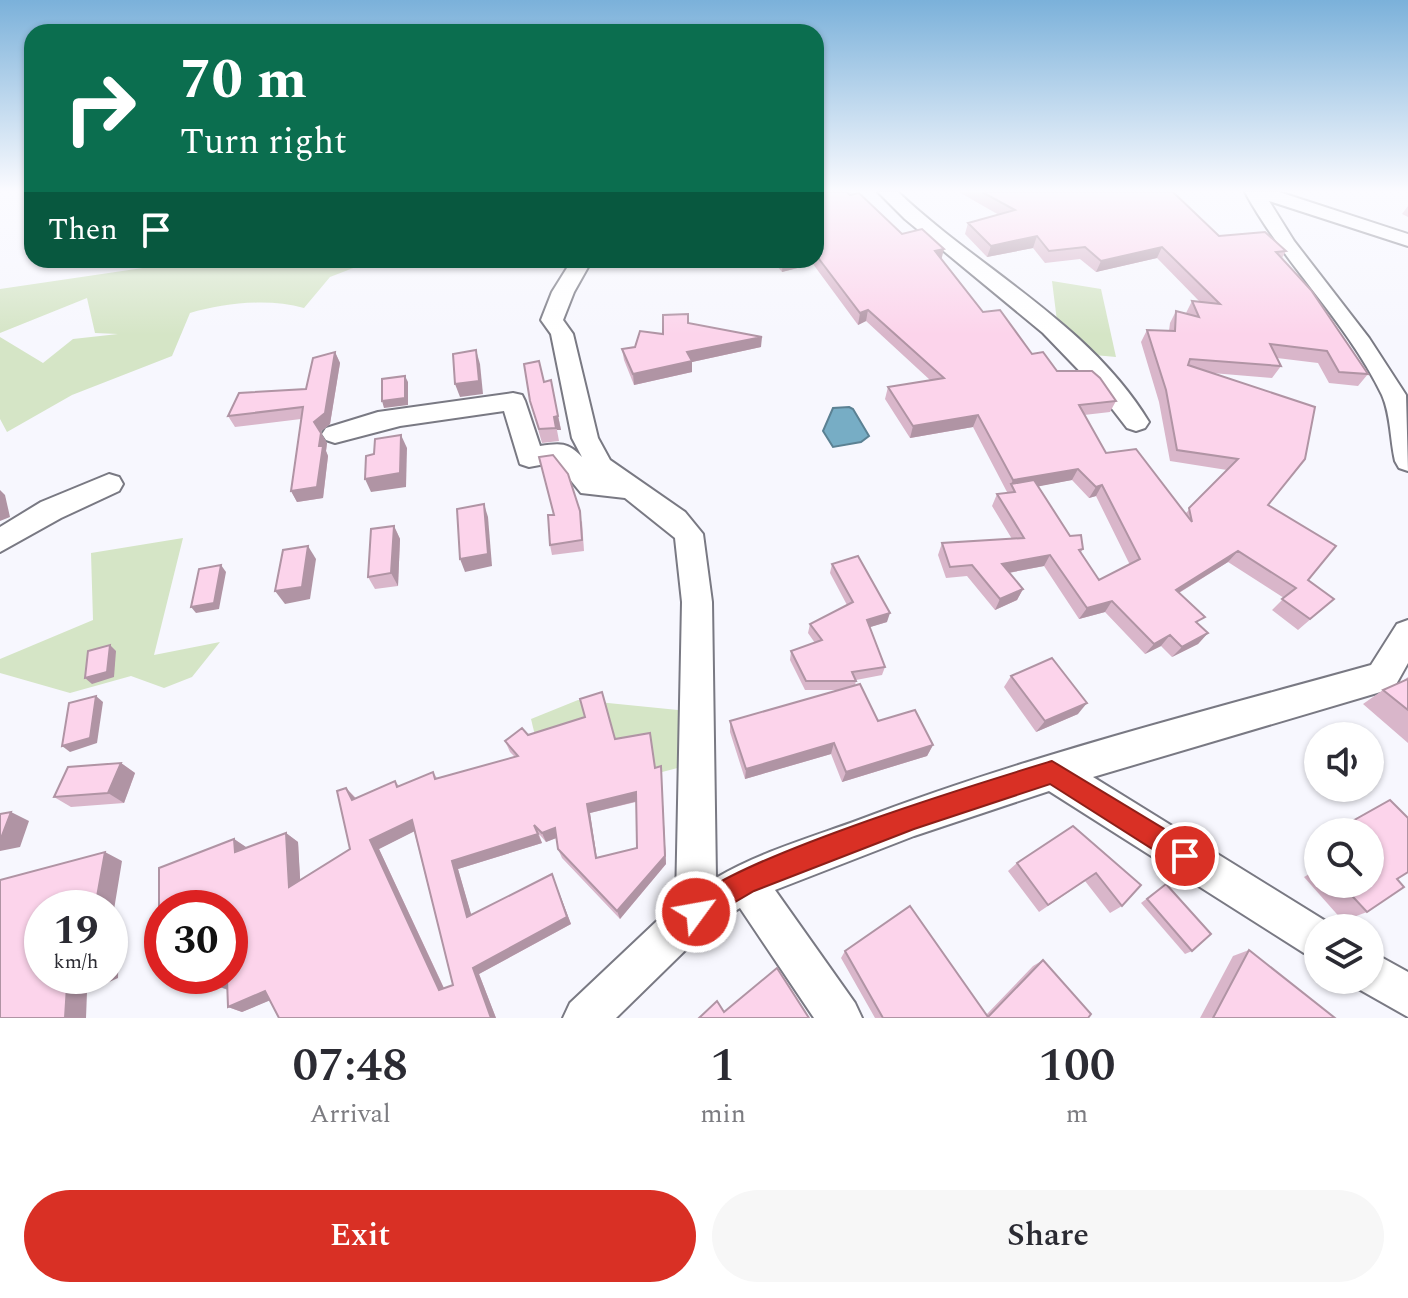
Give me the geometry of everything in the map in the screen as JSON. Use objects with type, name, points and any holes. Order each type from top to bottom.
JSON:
[{"type":"street","points":[[941,240],[1037,315],[1105,379],[1136,422]]},
{"type":"street","points":[[1283,240],[1351,326],[1396,398],[1408,461]]},
{"type":"street","points":[[577,268],[552,320],[562,334],[585,438],[600,467],[689,534],[694,557],[697,602],[696,912]]},
{"type":"street","points":[[335,434],[352,427],[413,415],[513,401],[526,437],[529,457],[562,452],[591,486],[631,488]]},
{"type":"street","points":[[0,541],[51,510],[109,484]]},
{"type":"street","points":[[585,1018],[696,912],[746,882],[914,817],[1052,772],[1382,677],[1408,634]]},
{"type":"street","points":[[1052,772],[1304,930]]},
{"type":"street","points":[[746,882],[840,1018]]},
{"type":"street","points":[[1384,981],[1408,996]]},
{"type":"green space","points":[[143,268],[353,268],[330,277],[304,308],[276,303],[247,303],[190,313],[172,356],[72,395],[7,432],[0,419],[0,337],[43,363],[73,339],[118,334],[95,333],[87,298],[0,333],[0,289]]},
{"type":"green space","points":[[1052,281],[1101,289],[1116,357],[1083,354],[1058,329]]},
{"type":"green space","points":[[183,538],[154,655],[220,642],[192,677],[164,688],[131,676],[70,693],[0,673],[0,659],[93,620],[91,553]]},
{"type":"green space","points":[[578,700],[688,711],[689,765],[551,801],[531,719]]},
{"type":"water","points":[[849,407],[869,436],[861,442],[833,447],[823,431],[833,408]]},
{"type":"building","points":[[824,240],[934,240],[944,249],[935,251],[983,312],[1000,310],[1032,354],[1043,352],[1057,371],[1092,371],[1100,378],[1116,401],[1079,405],[1106,453],[1136,449],[1192,522],[1189,508],[1238,459],[1177,450],[1166,390],[1147,330],[1175,331],[1176,311],[1199,317],[1192,301],[1220,304],[1162,247],[1101,261],[1085,247],[1049,251],[1040,240],[1273,240],[1286,251],[1276,252],[1311,290],[1368,374],[1339,372],[1327,351],[1270,344],[1281,366],[1190,359],[1188,365],[1315,407],[1305,459],[1268,505],[1336,546],[1308,580],[1334,599],[1310,619],[1282,599],[1296,588],[1238,551],[1176,590],[1205,617],[1196,622],[1208,633],[1182,647],[1170,635],[1154,644],[1112,601],[1087,608],[1050,555],[1002,564],[1023,589],[1000,599],[972,565],[950,567],[942,543],[1024,538],[997,494],[1015,492],[1011,484],[1034,480],[1070,536],[1081,535],[1083,549],[1079,550],[1099,580],[1140,559],[1102,485],[1096,487],[1078,469],[1013,480],[978,415],[913,426],[888,387],[944,378],[868,310],[860,313],[824,266]]},
{"type":"building","points":[[985,240],[1021,240],[991,246]]},
{"type":"building","points":[[688,314],[688,323],[762,337],[687,352],[692,361],[633,374],[622,349],[635,347],[640,331],[663,334],[663,315]]},
{"type":"building","points":[[476,350],[479,381],[455,384],[453,354]]},
{"type":"building","points":[[335,352],[325,413],[314,422],[321,433],[319,446],[323,446],[317,487],[291,491],[303,407],[228,416],[239,393],[306,389],[313,358]]},
{"type":"building","points":[[539,361],[544,382],[551,380],[558,416],[554,417],[556,428],[539,429],[530,401],[524,364]]},
{"type":"building","points":[[405,376],[405,398],[382,401],[382,379]]},
{"type":"building","points":[[401,435],[400,473],[365,479],[366,456],[374,454],[375,439]]},
{"type":"building","points":[[553,455],[568,474],[580,511],[582,540],[550,545],[548,515],[554,515],[539,457]]},
{"type":"building","points":[[484,504],[488,554],[460,559],[457,509]]},
{"type":"building","points":[[394,526],[391,573],[368,577],[371,529]]},
{"type":"building","points":[[308,546],[302,587],[275,591],[283,550]]},
{"type":"building","points":[[858,556],[890,613],[867,620],[885,667],[852,672],[856,681],[806,681],[791,651],[822,640],[810,624],[853,602],[832,564]]},
{"type":"building","points":[[221,565],[214,603],[191,607],[199,569]]},
{"type":"building","points":[[110,645],[107,672],[85,678],[88,651]]},
{"type":"building","points":[[1052,658],[1087,703],[1045,721],[1011,676]]},
{"type":"building","points":[[1408,679],[1408,710],[1383,690]]},
{"type":"building","points":[[860,684],[878,721],[915,710],[933,745],[846,772],[834,743],[746,769],[730,721]]},
{"type":"building","points":[[602,692],[615,739],[650,733],[655,768],[661,766],[665,856],[617,911],[558,849],[555,828],[542,833],[534,825],[538,834],[452,861],[467,917],[552,874],[567,917],[473,968],[491,1018],[279,1018],[265,991],[228,1007],[228,994],[248,994],[248,890],[159,890],[159,868],[234,839],[235,852],[286,833],[289,887],[350,849],[337,791],[346,788],[352,800],[395,781],[397,787],[433,772],[435,779],[518,756],[505,741],[522,728],[528,735],[585,717],[580,699]],"holes":[[[636,792],[637,848],[596,858],[587,804]],[[412,820],[453,985],[439,990],[370,840]]]},
{"type":"building","points":[[96,696],[90,738],[62,746],[69,703]]},
{"type":"building","points":[[121,763],[108,793],[54,797],[68,767]]},
{"type":"building","points":[[1390,800],[1408,818],[1408,872],[1397,879],[1404,887],[1367,912],[1354,898],[1384,898],[1384,818],[1358,818]]},
{"type":"building","points":[[11,812],[1,838],[0,839],[0,814]]},
{"type":"building","points":[[1073,826],[1141,885],[1122,906],[1096,873],[1048,905],[1017,863]]},
{"type":"building","points":[[105,852],[98,890],[24,890],[24,994],[66,994],[65,1018],[0,1018],[0,880]]},
{"type":"building","points":[[1166,884],[1211,934],[1192,951],[1147,899]]},
{"type":"building","points":[[910,906],[988,1017],[1043,960],[1091,1014],[1088,1018],[883,1018],[845,951]]},
{"type":"building","points":[[1249,950],[1335,1018],[1213,1018]]},
{"type":"building","points":[[777,968],[809,1018],[699,1018],[717,1001],[724,1012]]},
{"type":"route","points":[[696,912],[746,882],[914,817],[1052,772],[1185,856]]}]
